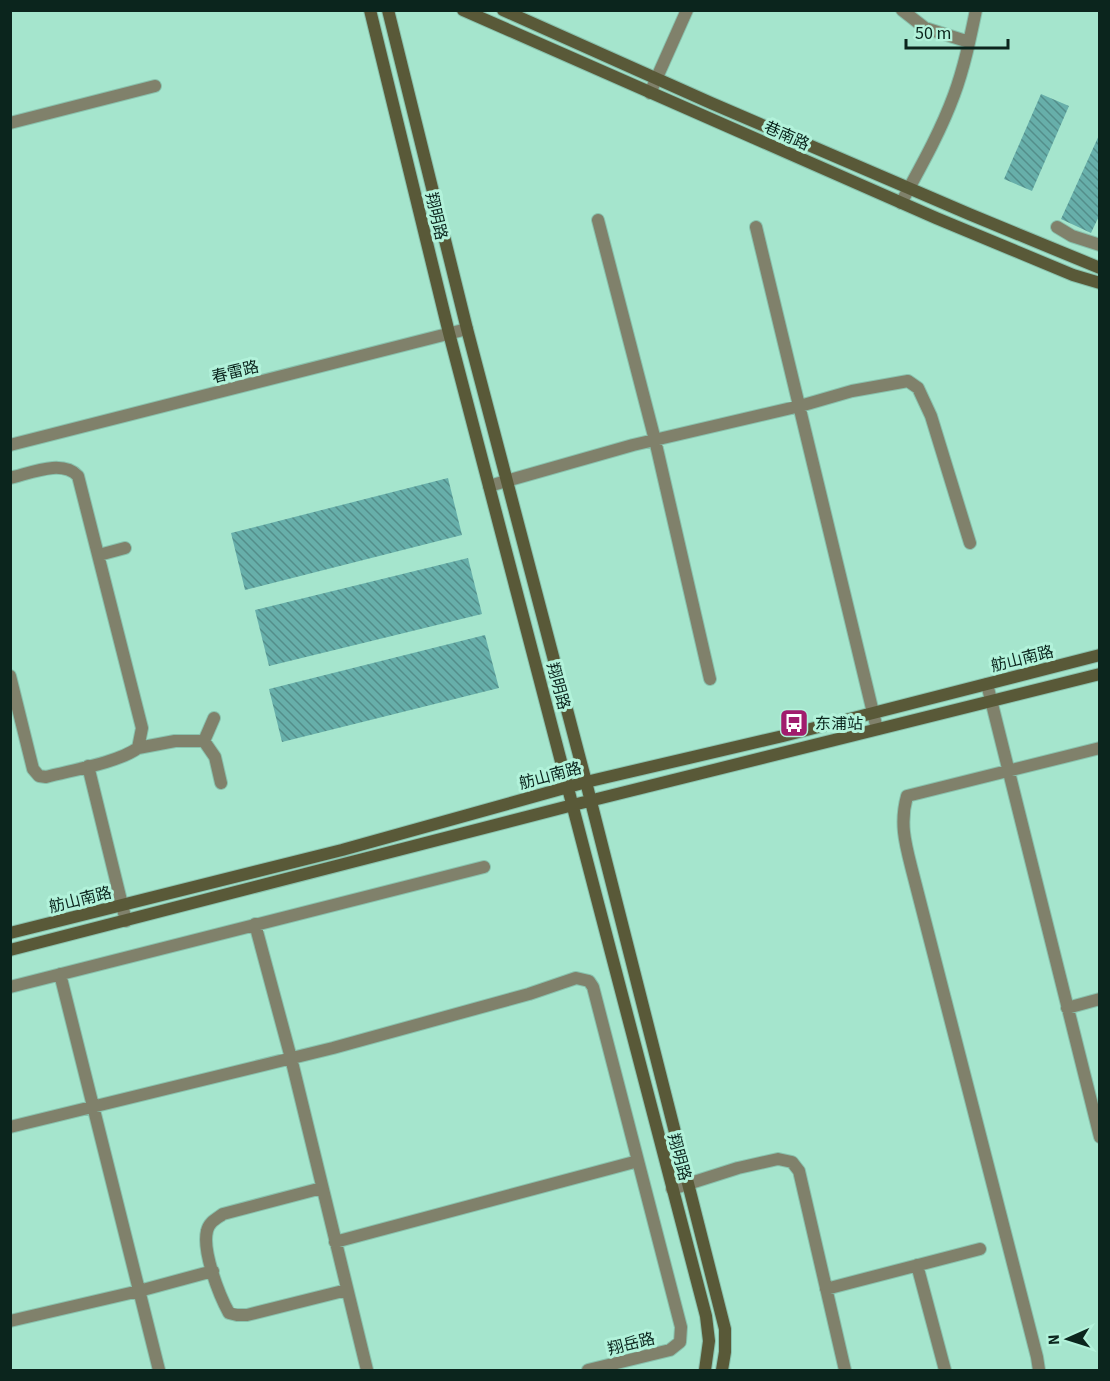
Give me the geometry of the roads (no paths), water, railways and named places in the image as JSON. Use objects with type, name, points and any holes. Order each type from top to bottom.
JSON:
[{"type":"street","name":"翔明路","points":[[370,10],[448,333],[706,1316],[709,1341],[705,1371]]},
{"type":"street","name":"翔明路","points":[[388,10],[467,329],[586,782],[725,1329],[722,1371]]},
{"type":"street","name":"巷南路","points":[[463,10],[902,203],[1073,275],[1100,283]]},
{"type":"street","name":"巷南路","points":[[503,10],[909,189],[1100,268]]},
{"type":"street","points":[[650,93],[687,10]]},
{"type":"street","points":[[902,203],[953,96],[976,10]]},
{"type":"street","points":[[909,13],[925,28],[969,42]]},
{"type":"street","points":[[10,123],[155,86]]},
{"type":"street","points":[[598,220],[655,440],[710,679]]},
{"type":"street","points":[[756,227],[877,729]]},
{"type":"street","points":[[1057,227],[1072,236],[1100,245]]},
{"type":"street","name":"春雷路","points":[[10,445],[467,329]]},
{"type":"street","points":[[489,486],[655,440],[800,406],[852,391],[908,381],[918,388],[931,416],[970,543]]},
{"type":"street","points":[[10,478],[59,467],[72,469],[78,476],[142,728],[138,748]]},
{"type":"street","points":[[99,555],[125,548]]},
{"type":"street","name":"舫山南路","points":[[10,933],[342,850],[586,782],[873,713],[1100,655]]},
{"type":"street","name":"舫山南路","points":[[10,950],[573,805],[1100,674]]},
{"type":"street","points":[[10,676],[33,769],[39,776],[46,777],[88,766],[130,753],[138,748],[175,741],[204,741]]},
{"type":"street","points":[[987,684],[1100,1137]]},
{"type":"street","points":[[204,741],[214,718]]},
{"type":"street","points":[[204,741],[215,757],[220,783]]},
{"type":"street","points":[[1039,1371],[903,831],[903,810],[907,796],[1100,748]]},
{"type":"street","points":[[88,766],[126,921]]},
{"type":"street","points":[[10,987],[484,867]]},
{"type":"street","points":[[255,924],[291,1059],[367,1371]]},
{"type":"street","points":[[60,974],[159,1371]]},
{"type":"street","points":[[10,1127],[291,1059],[529,994],[576,978],[589,981],[593,987],[638,1161],[335,1242]]},
{"type":"street","points":[[1067,1008],[1100,999]]},
{"type":"street","points":[[672,1189],[738,1168],[778,1159],[792,1162],[799,1171],[845,1371]]},
{"type":"street","name":"翔岳路","points":[[588,1371],[670,1350],[680,1342],[681,1327],[638,1161]]},
{"type":"street","points":[[322,1188],[223,1214],[213,1220],[207,1229],[206,1239],[213,1270],[225,1306],[229,1313],[237,1315],[247,1315],[347,1290]]},
{"type":"street","points":[[826,1289],[980,1249]]},
{"type":"street","points":[[917,1265],[945,1371]]},
{"type":"street","points":[[10,1322],[139,1291],[213,1270]]},
{"type":"place","name":"东浦站","points":[[794,723]]}]
